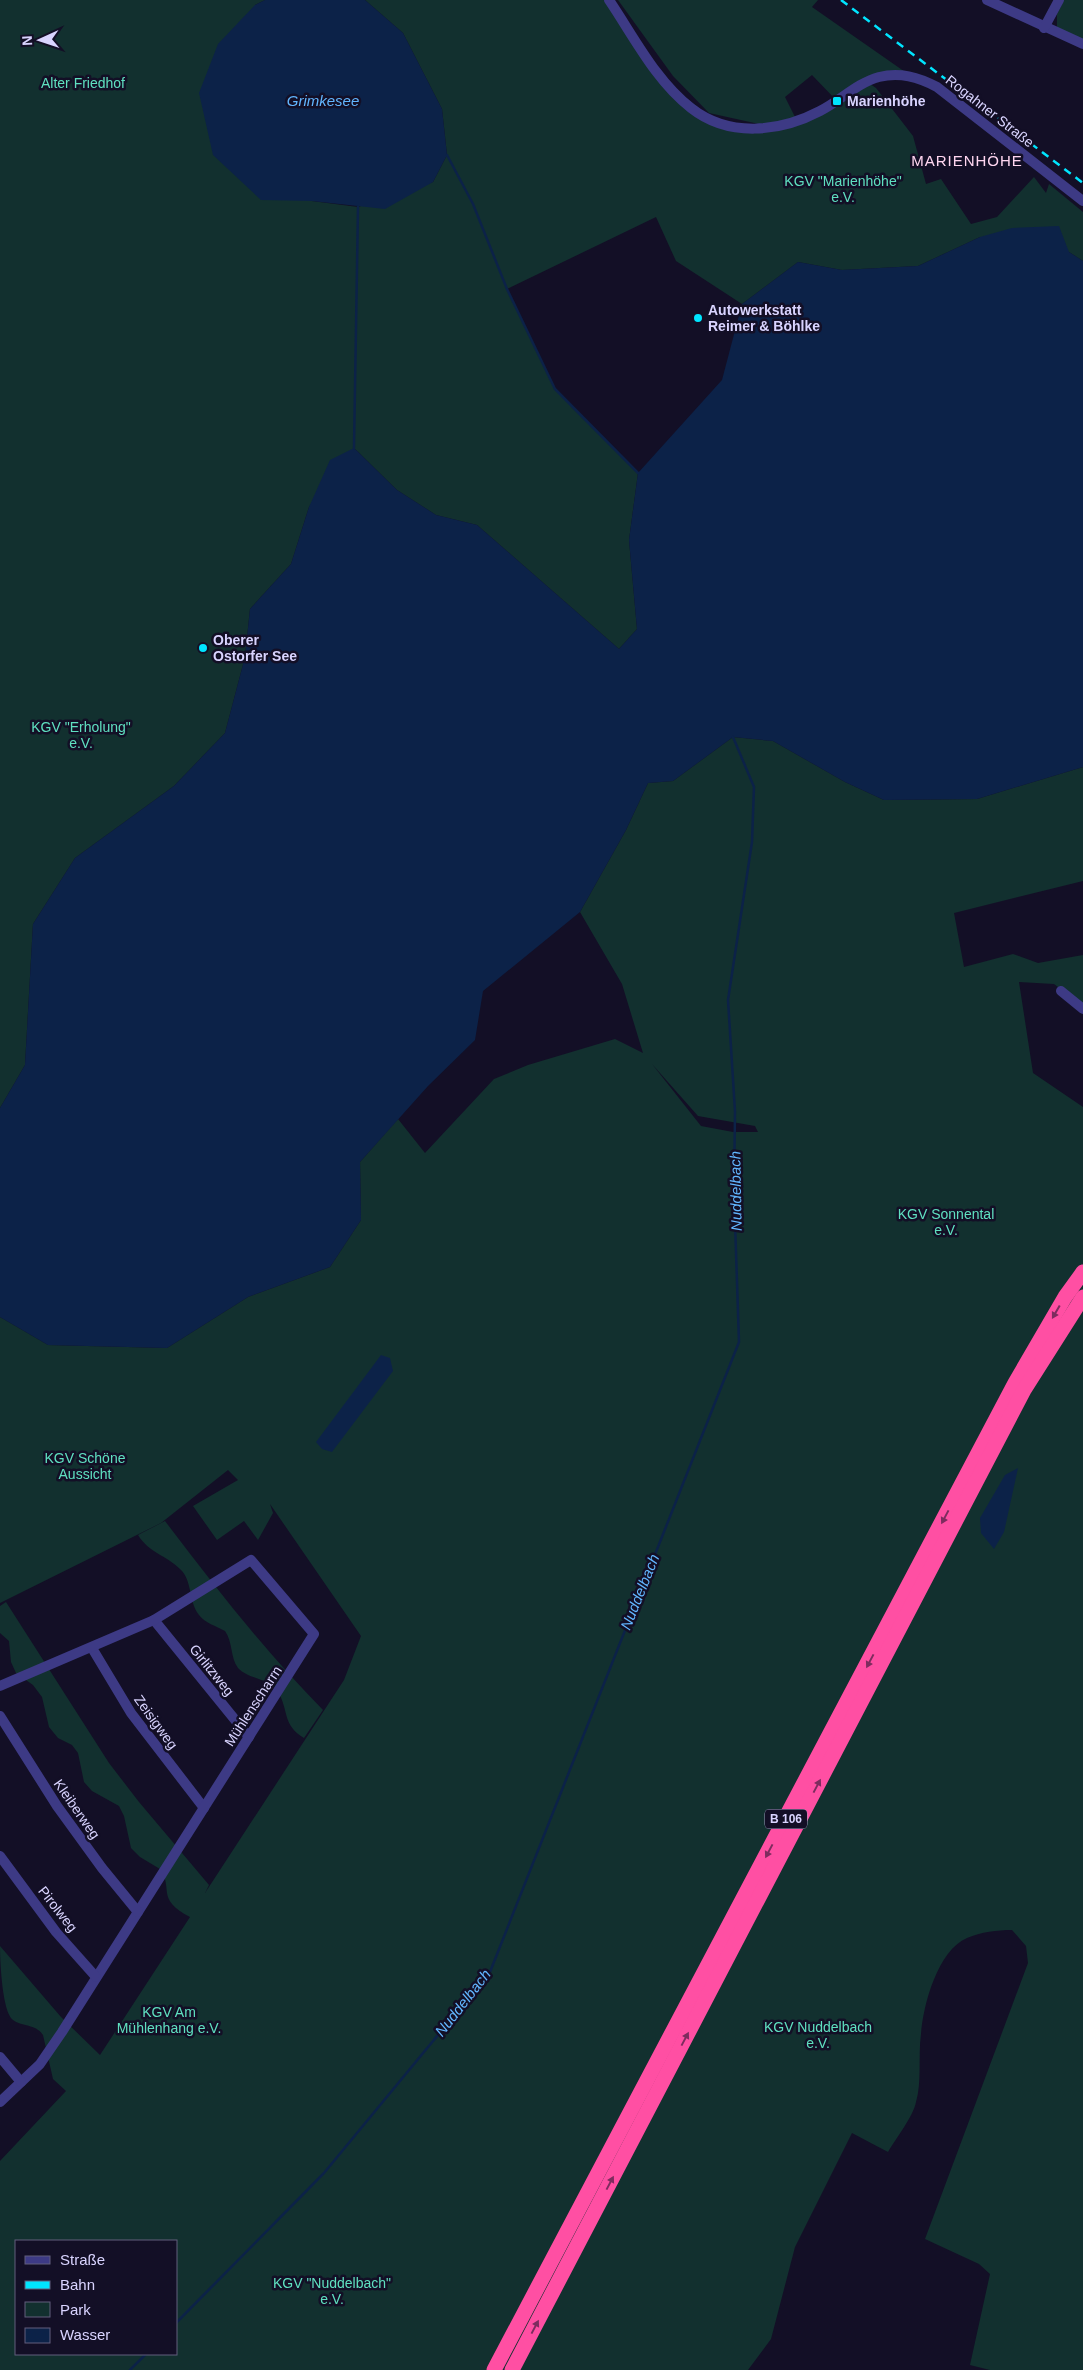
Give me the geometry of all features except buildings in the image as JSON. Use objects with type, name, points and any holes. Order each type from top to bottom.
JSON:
[{"type":"highway","name":"B 106","points":[[494,2370],[1015,1383],[1065,1297],[1083,1272]]},
{"type":"highway","name":"B 106","points":[[512,2370],[1024,1390],[1083,1297]]},
{"type":"street","name":"Rogahner Straße","points":[[609,0],[663,80],[692,109],[717,122],[741,129],[765,129],[794,122],[820,111],[866,82],[878,77],[913,76],[937,87],[1083,201]]},
{"type":"street","points":[[987,0],[1044,28],[1083,44]]},
{"type":"street","points":[[1044,28],[1058,0]]},
{"type":"street","points":[[1062,991],[1083,1009]]},
{"type":"street","name":"Mühlenscharrn","points":[[0,1686],[154,1620],[251,1560],[314,1634],[51,2048],[40,2064],[0,2102]]},
{"type":"street","name":"Girlitzweg","points":[[154,1620],[249,1737]]},
{"type":"street","name":"Zeisigweg","points":[[92,1648],[131,1712],[204,1808]]},
{"type":"street","name":"Kleiberweg","points":[[0,1716],[56,1806],[102,1868],[138,1912]]},
{"type":"street","name":"Pirolweg","points":[[0,1856],[56,1932],[96,1977]]},
{"type":"street","points":[[0,2057],[21,2082]]},
{"type":"green space","points":[[0,0],[265,0],[255,5],[312,201],[358,207],[433,182],[447,155],[442,109],[403,33],[365,0],[609,0],[663,80],[717,122],[765,129],[837,101],[812,75],[785,97],[795,117],[785,121],[759,124],[709,113],[673,76],[618,0],[818,0],[812,7],[908,74],[867,82],[876,88],[913,136],[926,184],[941,179],[971,224],[997,217],[1034,177],[1046,193],[1049,184],[1083,212],[1083,261],[1069,252],[980,237],[918,266],[842,270],[798,262],[742,304],[676,261],[656,217],[507,289],[555,389],[638,473],[629,540],[637,629],[619,649],[477,525],[436,515],[397,490],[354,448],[309,507],[291,564],[250,609],[245,657],[225,733],[174,786],[75,858],[33,924],[25,1065],[0,1108]]},
{"type":"green space","points":[[1064,0],[1083,0],[1083,43],[1057,28],[1057,14]]},
{"type":"green space","points":[[733,737],[773,741],[845,782],[884,800],[977,799],[1083,767],[1083,881],[954,913],[964,967],[1013,954],[1038,963],[1083,955],[1083,1006],[1054,984],[1019,982],[1033,1073],[1083,1107],[1083,2370],[990,2370],[970,2365],[990,2274],[979,2264],[925,2239],[1028,1963],[1026,1946],[1012,1930],[1001,1930],[967,1938],[957,1944],[940,1966],[929,1994],[922,2022],[919,2086],[914,2108],[888,2152],[852,2133],[795,2247],[771,2339],[748,2370],[0,2370],[0,2161],[66,2091],[53,2079],[43,2035],[40,2031],[13,2020],[9,2015],[2,1985],[0,1946],[61,2017],[100,2055],[190,1917],[179,1911],[169,1899],[166,1882],[160,1869],[140,1857],[131,1848],[124,1816],[119,1806],[92,1791],[84,1782],[78,1753],[72,1745],[58,1738],[49,1727],[42,1697],[33,1685],[16,1673],[11,1662],[9,1641],[0,1633],[0,1606],[6,1602],[109,1763],[139,1802],[209,1885],[205,1893],[344,1680],[361,1636],[270,1504],[273,1513],[258,1540],[244,1521],[217,1540],[193,1506],[238,1480],[228,1470],[161,1523],[0,1603],[0,1317],[48,1345],[167,1348],[248,1297],[330,1267],[361,1220],[360,1162],[398,1119],[425,1153],[494,1079],[528,1065],[615,1039],[643,1053],[622,984],[580,912],[626,830],[648,783],[673,781]],"holes":[[[652,1064],[698,1116],[755,1126],[758,1132],[733,1132],[701,1126]]]},
{"type":"green space","points":[[165,1521],[241,1618],[323,1710],[304,1738],[292,1728],[278,1692],[274,1687],[248,1675],[238,1668],[235,1664],[228,1635],[225,1631],[201,1618],[193,1604],[187,1579],[180,1569],[147,1546],[138,1535]]},
{"type":"water","name":"Grimkesee","points":[[265,0],[365,0],[403,33],[442,109],[447,155],[433,182],[385,209],[312,201],[261,200],[213,155],[199,93],[218,44],[255,5]]},
{"type":"water","name":"Oberer Ostorfer See","points":[[1059,226],[1069,252],[1083,261],[1083,767],[977,799],[884,800],[845,782],[773,741],[733,737],[673,781],[648,783],[626,830],[580,912],[483,991],[475,1040],[428,1086],[360,1162],[361,1220],[330,1267],[248,1297],[167,1348],[48,1345],[0,1317],[0,1108],[25,1065],[33,924],[75,858],[174,786],[225,733],[245,657],[250,609],[291,564],[309,507],[330,460],[354,448],[397,490],[436,515],[477,525],[619,649],[637,629],[629,540],[638,473],[722,380],[742,304],[798,262],[842,270],[918,266],[980,237],[1012,228]]},
{"type":"water","points":[[381,1355],[390,1358],[393,1371],[332,1452],[322,1449],[316,1442]]},
{"type":"water","points":[[1018,1468],[1004,1532],[994,1549],[981,1533],[980,1518],[1005,1475]]},
{"type":"waterway","points":[[447,155],[473,204],[507,289],[555,389],[638,473]]},
{"type":"waterway","points":[[354,448],[358,207]]},
{"type":"waterway","name":"Nuddelbach","points":[[178,2321],[324,2173],[490,1972],[739,1342],[734,1192],[735,1111],[728,1000],[752,842],[754,787],[733,737]]},
{"type":"waterway","name":"Nuddelbach","points":[[130,2370],[145,2355]]},
{"type":"railway","points":[[841,0],[1083,183]]},
{"type":"place","name":"Marienhöhe","points":[[837,101]]},
{"type":"place","name":"Autowerkstatt Reimer & Böhlke","points":[[698,318]]},
{"type":"place","name":"Oberer Ostorfer See","points":[[203,648]]},
{"type":"district","name":"MARIENHÖHE","points":[[967,161]]},
{"type":"park label","name":"Alter Friedhof","points":[[83,83]]},
{"type":"park label","name":"KGV \"Marienhöhe\" e.V.","points":[[843,190]]},
{"type":"park label","name":"KGV \"Erholung\" e.V.","points":[[81,736]]},
{"type":"park label","name":"KGV Sonnental e.V.","points":[[946,1222]]},
{"type":"park label","name":"KGV Schöne Aussicht","points":[[85,1466]]},
{"type":"park label","name":"KGV Am Mühlenhang e.V.","points":[[169,2020]]},
{"type":"park label","name":"KGV Nuddelbach e.V.","points":[[818,2036]]},
{"type":"park label","name":"KGV \"Nuddelbach\" e.V.","points":[[332,2292]]}]
